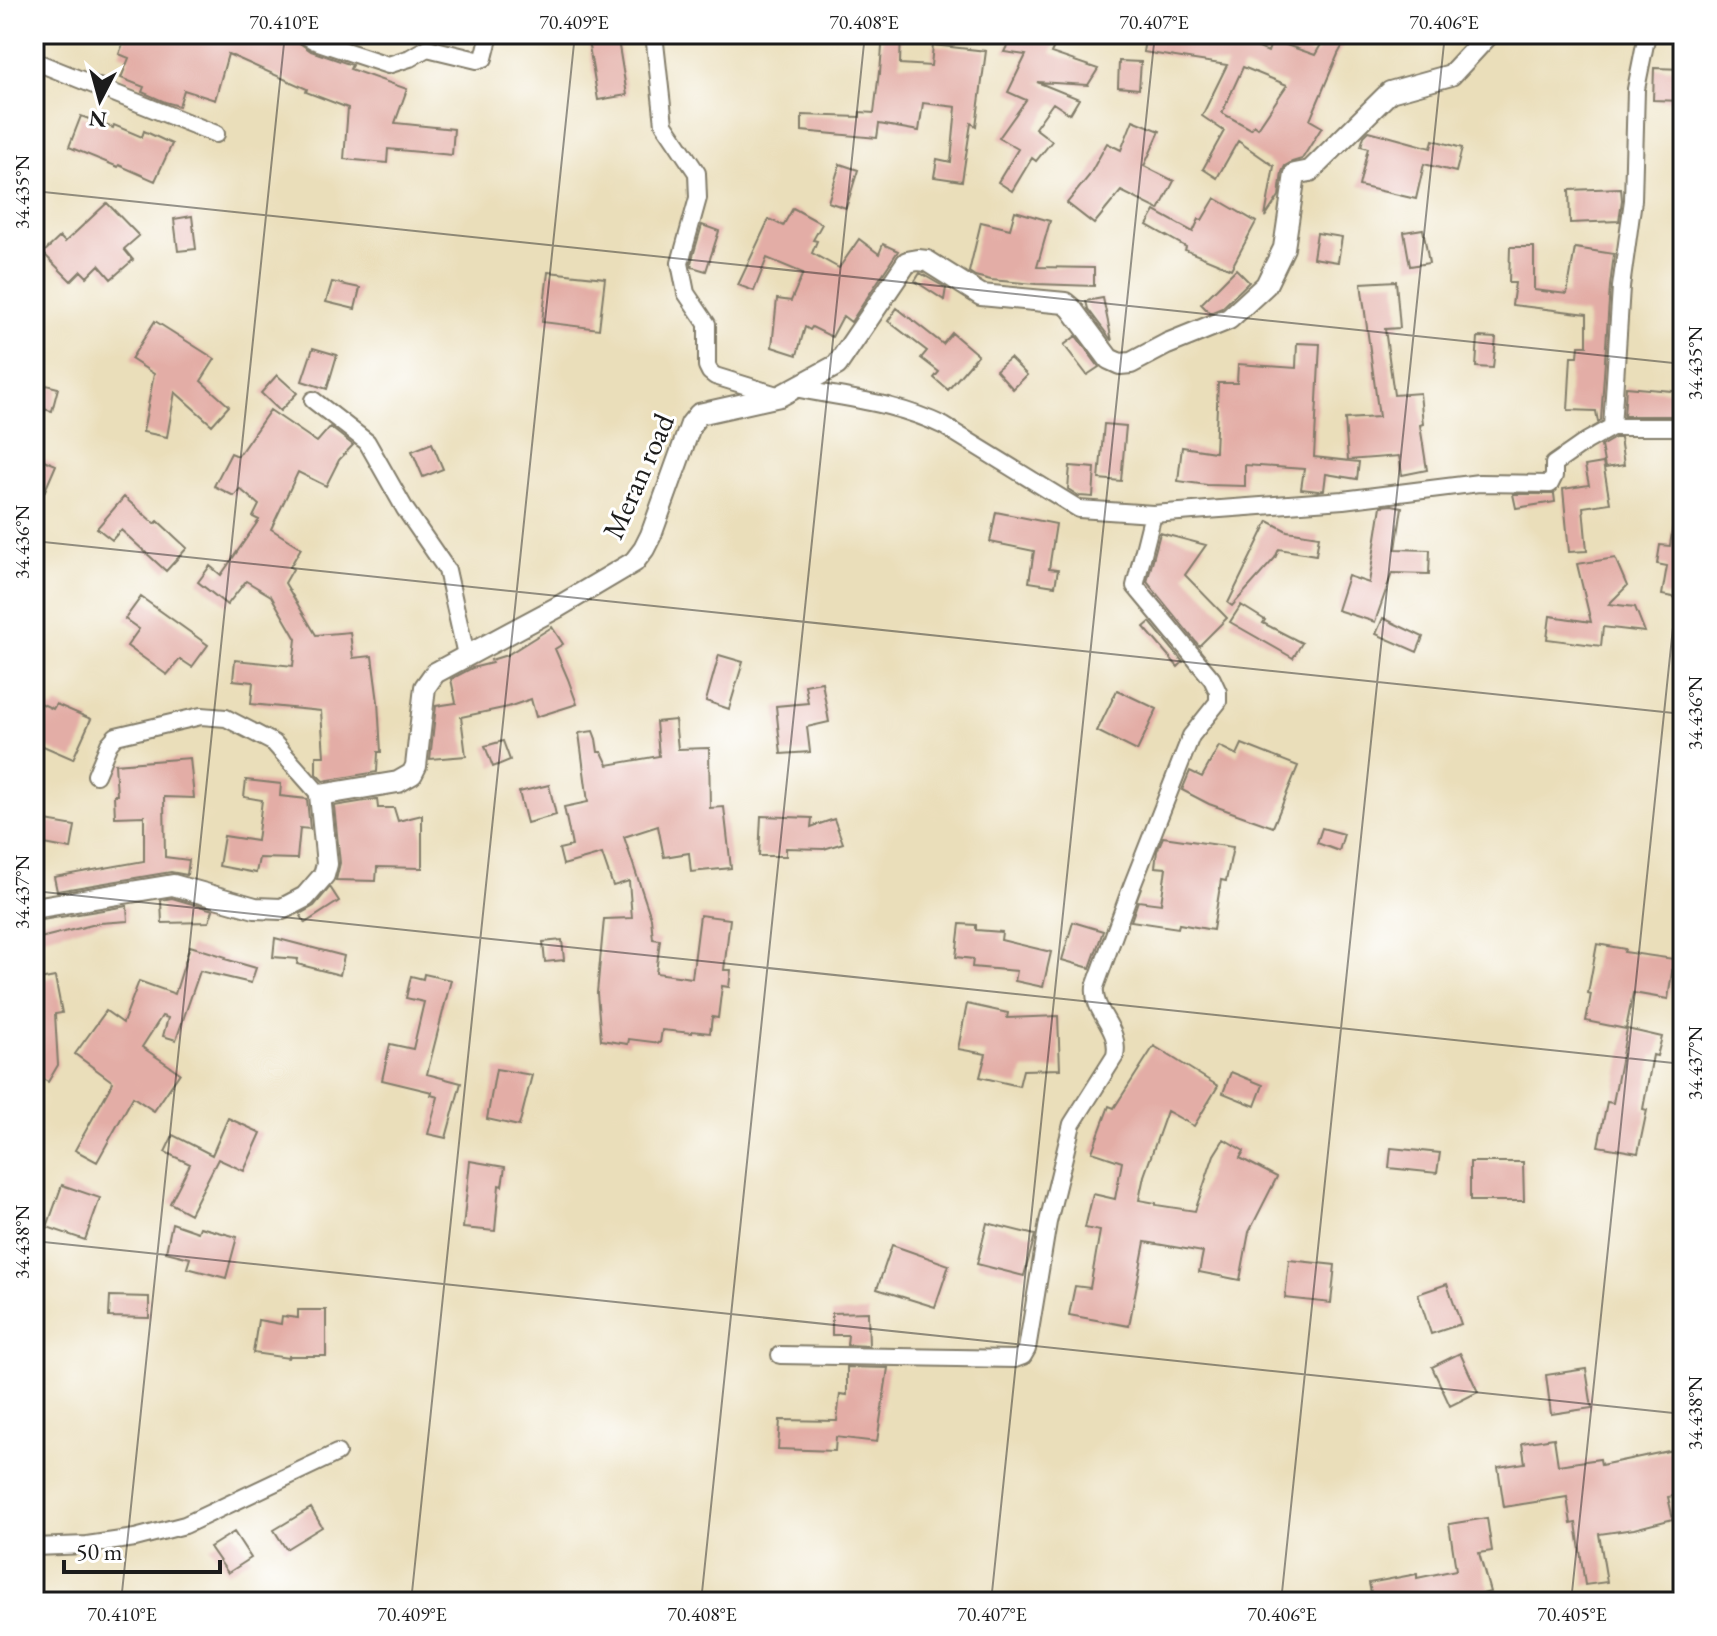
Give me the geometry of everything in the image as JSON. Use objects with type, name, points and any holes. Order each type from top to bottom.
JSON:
[{"type":"street","points":[[303,34],[315,41],[388,65],[427,48],[477,60],[484,58],[490,34]]},
{"type":"street","points":[[654,34],[664,124],[697,173],[698,198],[680,263],[686,293],[707,324],[707,366],[715,376],[788,392],[882,403],[920,414],[1079,509],[1153,514],[1343,500],[1479,483],[1550,484],[1554,464],[1612,427],[1683,427]]},
{"type":"street","name":"Meran road","points":[[320,795],[398,782],[412,774],[416,766],[425,687],[435,673],[634,562],[651,535],[691,424],[699,414],[788,392],[837,365],[907,262],[927,261],[981,295],[1065,303],[1109,359],[1120,364],[1131,363],[1167,344],[1229,319],[1266,285],[1284,248],[1295,174],[1310,171],[1390,92],[1451,75],[1489,34]]},
{"type":"street","points":[[1612,427],[1621,287],[1633,200],[1636,89],[1647,34]]},
{"type":"street","points":[[34,61],[216,134]]},
{"type":"street","points":[[313,400],[367,442],[405,509],[447,570],[466,655]]},
{"type":"street","points":[[780,1355],[1015,1359],[1023,1356],[1027,1349],[1048,1222],[1072,1124],[1115,1056],[1117,1045],[1114,1034],[1094,998],[1095,987],[1191,736],[1218,702],[1218,692],[1212,679],[1135,586],[1153,514]]},
{"type":"street","points":[[34,908],[173,885],[255,908],[282,909],[305,897],[324,875],[327,864],[320,795],[274,743],[226,718],[201,716],[116,736],[109,744],[96,775]]},
{"type":"street","points":[[34,1547],[123,1540],[185,1525],[337,1453]]},
{"type":"building","points":[[127,34],[280,34],[294,39],[311,51],[352,65],[350,69],[407,89],[395,123],[454,129],[452,155],[388,149],[387,163],[344,159],[348,108],[306,92],[307,89],[228,54],[215,100],[184,90],[179,106],[165,102],[142,92],[144,87],[121,78],[129,58],[119,54]]},
{"type":"building","points":[[587,34],[617,34],[627,95],[598,100]]},
{"type":"building","points":[[883,34],[901,34],[900,64],[931,66],[933,45],[986,51],[976,126],[971,123],[962,181],[934,177],[937,159],[951,162],[956,107],[923,103],[919,131],[879,124],[877,138],[802,131],[802,115],[860,117],[860,112],[874,113]]},
{"type":"building","points":[[1013,34],[1039,34],[1056,42],[1051,53],[1098,69],[1088,85],[1037,82],[1079,99],[1070,114],[1053,103],[1035,128],[1052,141],[1036,161],[1032,158],[1012,191],[998,182],[1018,149],[999,138],[1026,100],[1008,92],[1026,55],[1004,52]]},
{"type":"building","points":[[1146,34],[1217,43],[1221,34],[1226,34],[1268,52],[1272,40],[1315,55],[1327,34],[1349,34],[1310,120],[1322,127],[1302,159],[1285,166],[1279,196],[1265,217],[1274,166],[1238,141],[1217,178],[1203,169],[1224,131],[1202,116],[1227,65],[1143,52]],"holes":[[[1243,67],[1287,85],[1258,128],[1254,125],[1251,129],[1222,113]]]},
{"type":"building","points":[[1119,61],[1141,62],[1139,89],[1118,87]]},
{"type":"building","points":[[1654,68],[1683,69],[1683,101],[1653,100]]},
{"type":"building","points":[[81,116],[142,137],[144,131],[172,144],[155,181],[69,147]]},
{"type":"building","points":[[1133,120],[1160,131],[1144,166],[1174,181],[1159,210],[1121,191],[1094,224],[1067,203],[1089,176],[1107,143],[1121,150]]},
{"type":"building","points":[[1369,131],[1431,148],[1433,140],[1462,148],[1456,172],[1424,164],[1416,199],[1359,186],[1368,148],[1361,146]]},
{"type":"building","points":[[840,164],[858,170],[846,208],[828,202]]},
{"type":"building","points":[[1621,188],[1619,221],[1570,223],[1569,190]]},
{"type":"building","points":[[1215,198],[1256,222],[1231,269],[1185,250],[1186,247],[1147,225],[1155,211],[1193,232]]},
{"type":"building","points":[[107,203],[139,236],[124,249],[133,260],[111,279],[99,265],[87,277],[81,271],[71,281],[43,253],[60,237],[65,242]]},
{"type":"building","points":[[793,208],[822,224],[813,240],[817,241],[812,253],[839,268],[859,239],[879,254],[883,244],[898,251],[851,322],[843,316],[832,337],[812,327],[810,330],[805,327],[797,355],[772,347],[777,299],[791,301],[803,273],[767,258],[754,291],[738,285],[769,219],[783,226]]},
{"type":"building","points":[[1015,211],[1050,221],[1037,267],[1094,268],[1094,286],[991,280],[969,272],[981,222],[1010,229]]},
{"type":"building","points":[[192,216],[196,249],[178,251],[174,219]]},
{"type":"building","points":[[702,225],[719,231],[706,271],[692,267],[691,263]]},
{"type":"building","points":[[1423,229],[1429,263],[1410,266],[1404,232]]},
{"type":"building","points":[[1317,233],[1342,237],[1338,262],[1313,258]]},
{"type":"building","points":[[1510,247],[1534,247],[1534,290],[1567,294],[1575,248],[1614,254],[1601,420],[1598,422],[1596,411],[1568,410],[1571,356],[1578,356],[1579,346],[1587,346],[1587,314],[1512,305],[1515,283],[1509,283]]},
{"type":"building","points":[[1236,269],[1249,282],[1222,308],[1210,313],[1201,304]]},
{"type":"building","points":[[548,272],[605,278],[599,329],[542,322]]},
{"type":"building","points":[[920,273],[946,288],[944,300],[915,281]]},
{"type":"building","points":[[1396,281],[1400,328],[1385,329],[1394,395],[1420,393],[1423,424],[1420,425],[1427,470],[1402,475],[1399,456],[1348,460],[1345,419],[1379,417],[1361,283]]},
{"type":"building","points":[[332,282],[360,288],[355,309],[326,302]]},
{"type":"building","points":[[1103,298],[1112,341],[1088,309],[1086,301]]},
{"type":"building","points":[[897,308],[943,344],[952,333],[978,355],[948,390],[934,378],[939,372],[921,358],[927,351],[888,321]]},
{"type":"building","points":[[155,321],[215,359],[201,381],[229,406],[212,425],[175,392],[167,437],[143,432],[154,374],[131,359]]},
{"type":"building","points":[[1076,336],[1099,367],[1087,375],[1064,345]]},
{"type":"building","points":[[1478,337],[1496,338],[1493,368],[1476,367]]},
{"type":"building","points":[[1297,343],[1320,344],[1314,457],[1359,462],[1357,479],[1326,474],[1324,490],[1301,489],[1304,469],[1245,465],[1245,486],[1178,481],[1182,447],[1215,452],[1218,383],[1237,383],[1238,364],[1296,368]]},
{"type":"building","points":[[313,348],[337,355],[327,389],[302,381]]},
{"type":"building","points":[[1010,358],[1027,375],[1013,389],[996,370]]},
{"type":"building","points":[[277,375],[297,393],[280,411],[261,393]]},
{"type":"building","points":[[34,382],[58,388],[52,411],[34,407]]},
{"type":"building","points":[[1626,387],[1683,392],[1683,416],[1624,416]]},
{"type":"building","points":[[270,410],[317,442],[330,427],[353,445],[339,460],[326,486],[298,472],[271,529],[301,548],[285,583],[316,635],[350,632],[353,658],[372,656],[381,752],[378,752],[377,772],[323,781],[316,774],[316,756],[324,756],[321,711],[251,704],[253,682],[233,680],[235,660],[293,666],[296,639],[271,596],[246,581],[227,605],[198,582],[210,566],[221,575],[259,520],[253,517],[259,505],[240,489],[234,496],[214,486],[231,453],[238,456]]},
{"type":"building","points":[[1104,424],[1126,426],[1121,481],[1099,479]]},
{"type":"building","points":[[1620,438],[1624,465],[1605,468],[1601,446]]},
{"type":"building","points":[[432,443],[443,469],[423,477],[412,451]]},
{"type":"building","points":[[34,456],[56,465],[34,516]]},
{"type":"building","points":[[1603,463],[1610,503],[1583,507],[1587,551],[1569,552],[1563,489],[1589,485],[1585,466]]},
{"type":"building","points":[[1070,466],[1095,468],[1093,497],[1079,496],[1068,489]]},
{"type":"building","points":[[1513,494],[1554,494],[1555,502],[1516,508]]},
{"type":"building","points":[[124,497],[155,524],[158,521],[187,548],[166,571],[121,530],[112,540],[97,528]]},
{"type":"building","points":[[1381,506],[1402,507],[1396,549],[1430,550],[1429,574],[1392,573],[1375,622],[1337,610],[1348,576],[1369,583]]},
{"type":"building","points":[[996,512],[1056,524],[1049,569],[1058,570],[1055,586],[1029,582],[1034,551],[990,542]]},
{"type":"building","points":[[1268,521],[1287,531],[1319,536],[1316,555],[1279,549],[1275,558],[1232,606],[1228,603]]},
{"type":"building","points":[[1673,525],[1683,526],[1683,599],[1662,595],[1667,566],[1657,564],[1660,545],[1670,546]]},
{"type":"building","points":[[1160,533],[1206,545],[1185,575],[1227,618],[1199,646],[1147,582]]},
{"type":"building","points":[[1615,558],[1627,586],[1609,604],[1635,607],[1645,632],[1603,627],[1601,646],[1547,639],[1550,616],[1591,622],[1577,564]]},
{"type":"building","points":[[141,597],[208,645],[192,667],[180,659],[167,675],[127,646],[139,629],[125,619]]},
{"type":"building","points":[[1241,605],[1265,620],[1263,623],[1302,643],[1293,658],[1230,622]]},
{"type":"building","points":[[1383,618],[1423,637],[1417,652],[1376,634]]},
{"type":"building","points":[[1150,622],[1183,662],[1178,667],[1144,627]]},
{"type":"building","points":[[552,627],[563,644],[555,649],[577,704],[536,717],[531,699],[461,717],[466,756],[430,759],[436,706],[456,703],[451,679],[472,668],[492,663],[491,660],[507,655]]},
{"type":"building","points":[[719,655],[743,662],[729,709],[706,701]]},
{"type":"building","points":[[822,682],[829,722],[807,727],[810,752],[781,754],[776,706],[808,703],[805,685]]},
{"type":"building","points":[[1117,690],[1157,709],[1137,751],[1097,731]]},
{"type":"building","points":[[34,700],[53,709],[56,704],[91,719],[73,759],[34,742]]},
{"type":"building","points":[[675,720],[678,749],[709,748],[710,808],[724,807],[731,868],[691,872],[689,853],[664,857],[658,826],[624,837],[651,918],[653,939],[660,940],[656,973],[692,978],[700,915],[730,919],[724,970],[731,970],[729,987],[722,986],[718,1018],[712,1017],[710,1033],[662,1030],[660,1043],[629,1039],[628,1044],[601,1040],[597,993],[604,919],[632,918],[629,881],[613,886],[602,854],[563,865],[559,849],[572,846],[564,807],[588,802],[579,733],[593,731],[598,752],[602,752],[608,765],[659,756],[656,722]]},
{"type":"building","points":[[503,741],[510,760],[493,767],[485,746]]},
{"type":"building","points":[[1242,744],[1298,766],[1273,827],[1209,804],[1182,790],[1190,771],[1202,777],[1219,746],[1237,755]]},
{"type":"building","points":[[190,758],[194,798],[164,797],[165,857],[189,860],[187,875],[171,872],[57,891],[54,877],[144,861],[144,816],[115,817],[115,764]]},
{"type":"building","points":[[246,780],[281,784],[280,796],[307,799],[310,829],[300,828],[297,859],[259,858],[256,873],[219,866],[224,836],[257,841],[262,800],[244,797]]},
{"type":"building","points":[[549,785],[556,815],[527,823],[519,792]]},
{"type":"building","points":[[377,799],[378,808],[394,808],[398,821],[422,815],[422,868],[377,867],[376,881],[336,880],[340,863],[334,806]]},
{"type":"building","points":[[761,816],[812,818],[811,827],[834,819],[843,843],[824,849],[786,848],[786,856],[759,856]]},
{"type":"building","points":[[34,819],[75,826],[71,849],[34,842]]},
{"type":"building","points":[[1322,828],[1344,834],[1339,851],[1317,843]]},
{"type":"building","points":[[1163,837],[1233,847],[1226,881],[1221,880],[1213,930],[1131,921],[1138,901],[1161,904],[1166,868],[1155,867]]},
{"type":"building","points":[[330,887],[339,901],[305,923],[300,914],[314,906]]},
{"type":"building","points":[[172,898],[213,910],[209,922],[162,923],[161,900]]},
{"type":"building","points":[[127,906],[128,921],[100,923],[40,938],[36,921]]},
{"type":"building","points":[[1073,922],[1103,931],[1090,968],[1062,960]]},
{"type":"building","points":[[960,924],[976,925],[976,930],[1002,932],[1001,940],[1051,952],[1043,987],[1015,981],[1017,971],[972,967],[973,959],[956,957]]},
{"type":"building","points":[[275,938],[344,956],[340,975],[297,964],[298,959],[273,957]]},
{"type":"building","points":[[562,940],[564,960],[545,962],[543,942]]},
{"type":"building","points":[[1597,944],[1625,949],[1624,952],[1674,959],[1668,999],[1633,993],[1626,1029],[1586,1021]]},
{"type":"building","points":[[190,946],[256,968],[251,983],[200,971],[176,1040],[163,1036],[168,1018],[162,1016],[142,1047],[180,1073],[154,1111],[133,1097],[97,1162],[75,1150],[113,1082],[75,1054],[106,1011],[123,1023],[139,981],[175,994]]},
{"type":"building","points":[[424,974],[451,980],[427,1074],[461,1083],[446,1138],[428,1134],[438,1097],[431,1095],[432,1092],[382,1080],[390,1044],[413,1049],[424,1002],[406,998],[411,976],[423,979]]},
{"type":"building","points":[[55,977],[62,1013],[55,1014],[58,1065],[48,1082],[34,1074],[34,981]]},
{"type":"building","points":[[967,1004],[1008,1013],[1007,1018],[1058,1016],[1060,1069],[1023,1070],[1019,1086],[980,1077],[986,1054],[958,1049]]},
{"type":"building","points":[[1627,1029],[1662,1037],[1657,1056],[1653,1055],[1638,1153],[1598,1146],[1607,1102],[1613,1103]]},
{"type":"building","points":[[1154,1046],[1218,1086],[1194,1126],[1167,1111],[1144,1176],[1139,1200],[1195,1211],[1214,1155],[1224,1139],[1244,1151],[1240,1158],[1277,1177],[1249,1232],[1240,1280],[1199,1272],[1203,1252],[1145,1242],[1129,1326],[1069,1315],[1075,1286],[1090,1288],[1100,1231],[1085,1228],[1093,1194],[1115,1199],[1122,1162],[1092,1152],[1109,1106],[1114,1108]]},
{"type":"building","points":[[496,1069],[532,1075],[519,1126],[487,1119]]},
{"type":"building","points":[[1231,1072],[1263,1085],[1255,1106],[1223,1093]]},
{"type":"building","points":[[228,1118],[261,1133],[244,1171],[218,1159],[190,1214],[170,1203],[190,1164],[165,1152],[173,1135],[212,1155]]},
{"type":"building","points":[[1391,1148],[1440,1153],[1437,1173],[1389,1168]]},
{"type":"building","points":[[470,1161],[505,1167],[502,1186],[499,1185],[495,1231],[463,1228]]},
{"type":"building","points":[[1470,1162],[1523,1162],[1524,1201],[1470,1201]]},
{"type":"building","points":[[62,1185],[100,1198],[85,1240],[47,1227]]},
{"type":"building","points":[[172,1223],[198,1232],[200,1227],[237,1237],[226,1278],[187,1268],[190,1258],[166,1252]]},
{"type":"building","points":[[987,1223],[1035,1235],[1024,1276],[977,1264]]},
{"type":"building","points":[[892,1245],[949,1265],[935,1307],[877,1289]]},
{"type":"building","points":[[1289,1260],[1335,1265],[1331,1303],[1285,1298]]},
{"type":"building","points":[[1447,1284],[1461,1324],[1431,1334],[1418,1294]]},
{"type":"building","points":[[110,1296],[149,1297],[149,1318],[109,1317]]},
{"type":"building","points":[[298,1310],[326,1310],[326,1356],[288,1358],[253,1353],[258,1320],[281,1324],[282,1316],[298,1318]]},
{"type":"building","points":[[868,1312],[869,1346],[847,1345],[848,1335],[832,1335],[832,1313]]},
{"type":"building","points":[[1460,1353],[1478,1392],[1450,1406],[1432,1367]]},
{"type":"building","points":[[847,1367],[888,1368],[877,1442],[836,1437],[835,1451],[778,1449],[780,1420],[837,1421],[840,1394],[847,1395]]},
{"type":"building","points":[[1586,1369],[1592,1408],[1551,1414],[1546,1375]]},
{"type":"building","points":[[1554,1438],[1558,1465],[1600,1459],[1601,1465],[1683,1448],[1683,1494],[1668,1497],[1673,1519],[1599,1534],[1607,1582],[1585,1585],[1576,1523],[1571,1524],[1567,1497],[1504,1507],[1498,1467],[1525,1463],[1522,1443]]},
{"type":"building","points":[[311,1508],[322,1527],[286,1549],[274,1530]]},
{"type":"building","points":[[1487,1518],[1492,1551],[1479,1553],[1490,1592],[1454,1602],[1373,1602],[1369,1583],[1456,1570],[1449,1524]]},
{"type":"building","points":[[234,1532],[251,1558],[228,1573],[210,1547]]}]
